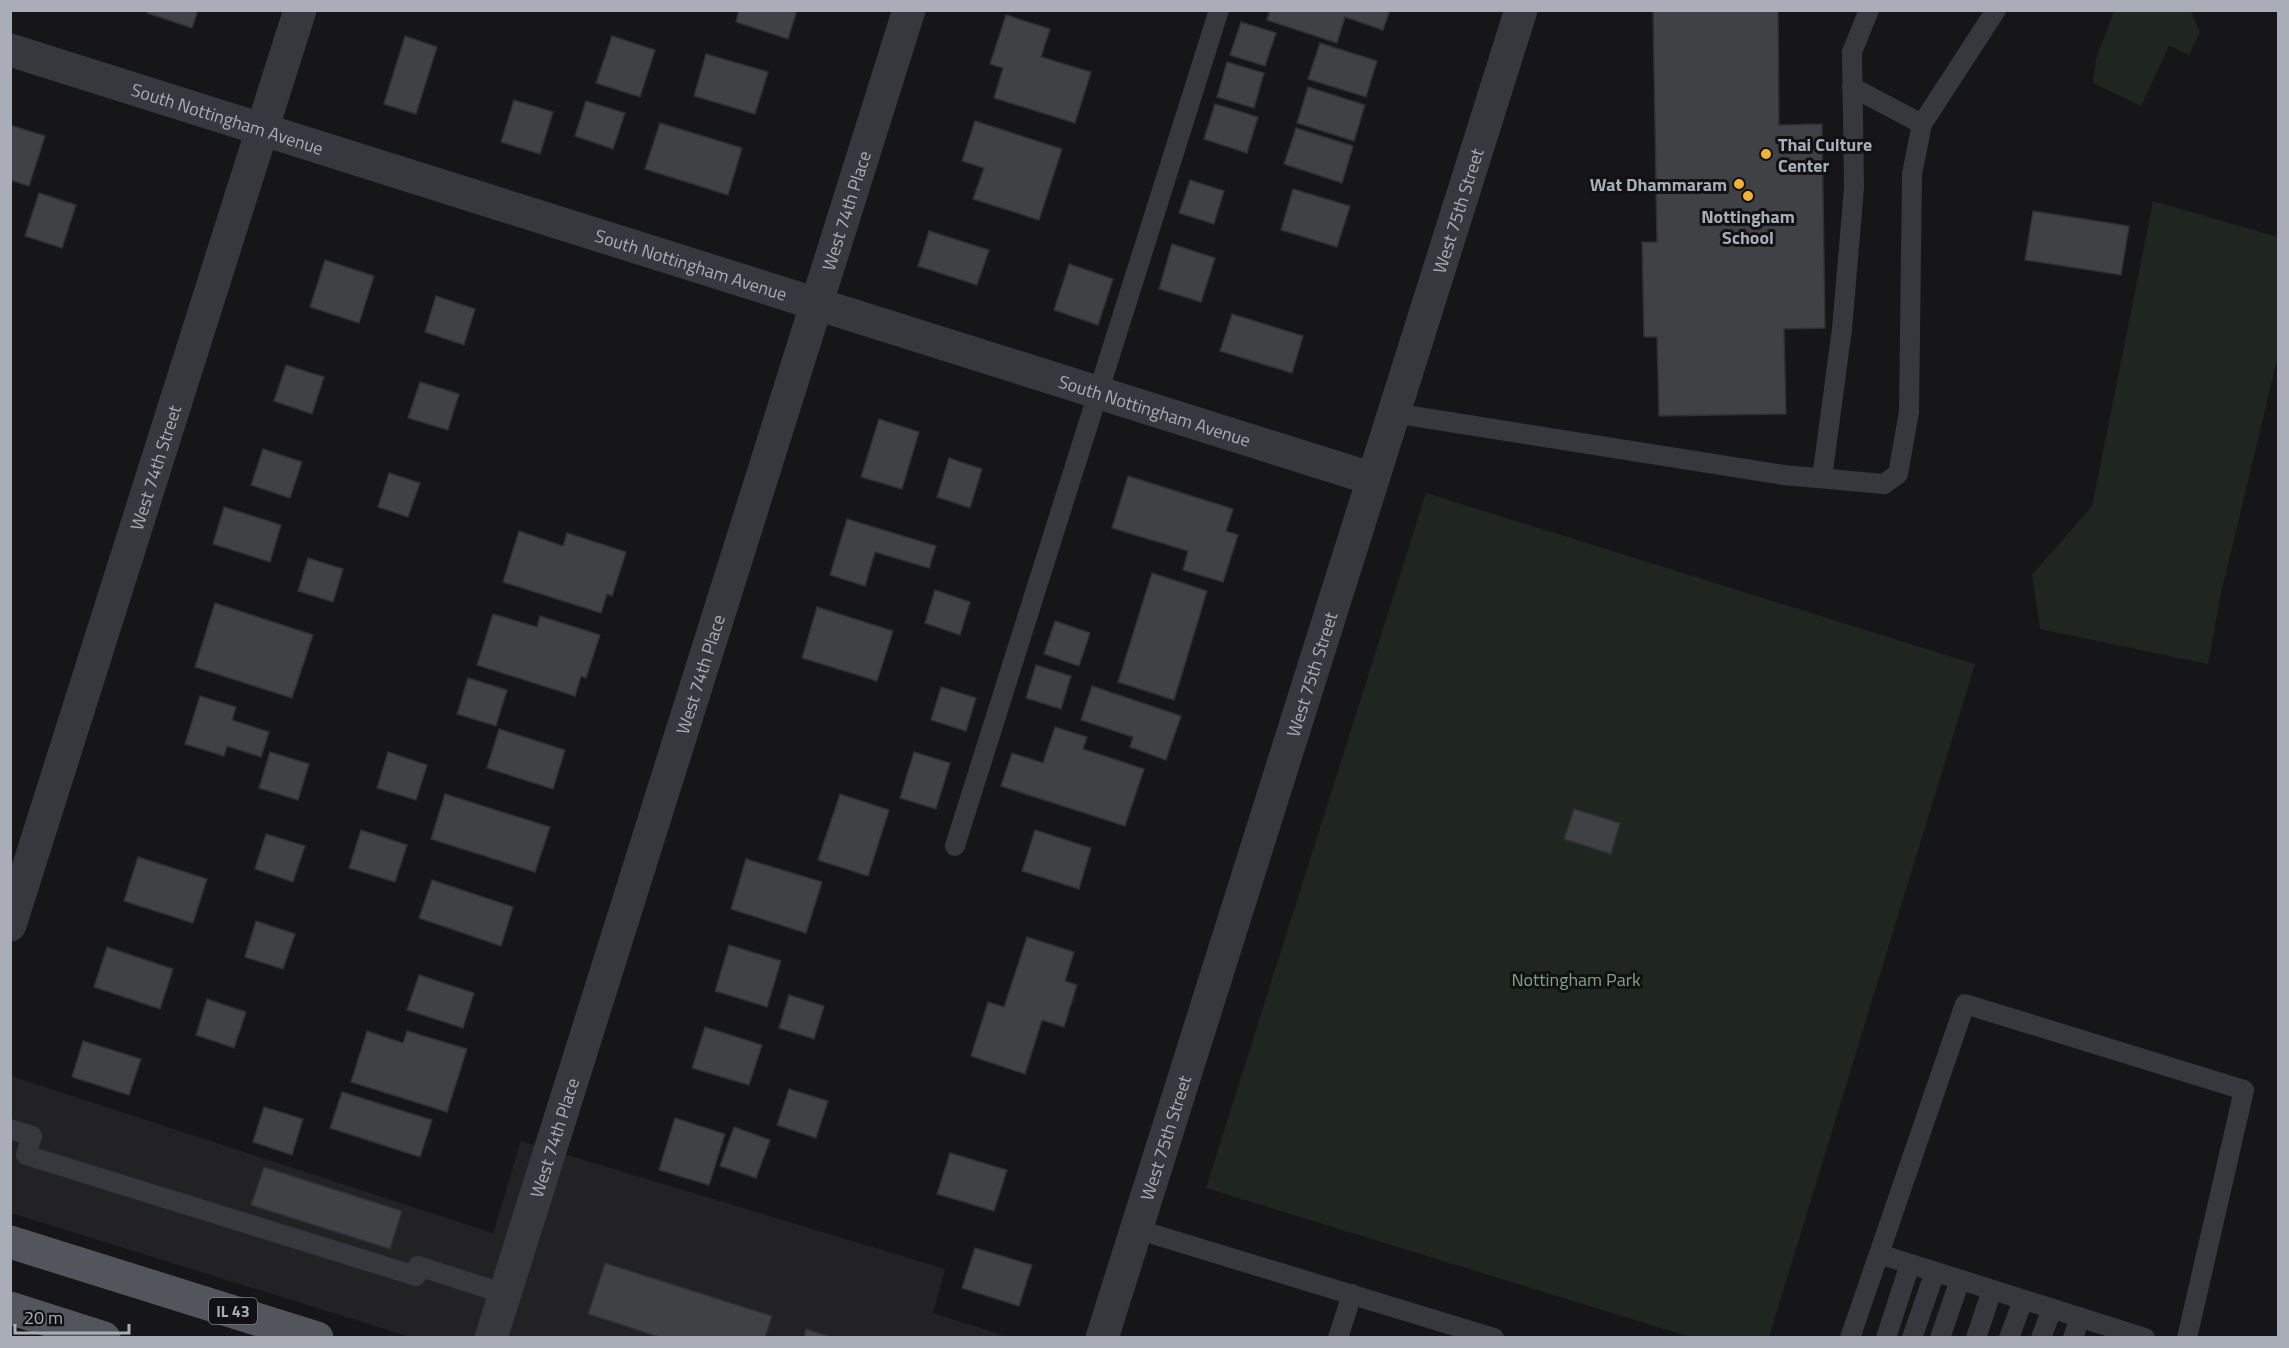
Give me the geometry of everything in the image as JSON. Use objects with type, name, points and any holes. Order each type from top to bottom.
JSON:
[{"type":"main road","name":"IL 43","points":[[10,1242],[317,1338]]},
{"type":"main road","points":[[10,1308],[104,1338]]},
{"type":"street","name":"West 74th Street","points":[[10,925],[300,10]]},
{"type":"street","name":"West 74th Place","points":[[491,1338],[909,10]]},
{"type":"street","name":"West 75th Street","points":[[1102,1338],[1521,10]]},
{"type":"street","name":"South Nottingham Avenue","points":[[10,50],[1373,479]]},
{"type":"lane","points":[[955,846],[1219,10]]},
{"type":"lane","points":[[1822,478],[1842,329],[1854,188],[1852,52],[1869,10]]},
{"type":"lane","points":[[1393,413],[1822,478],[1884,484],[1898,474],[1909,412],[1912,174],[1922,124],[1996,10]]},
{"type":"lane","points":[[1852,87],[1922,124]]},
{"type":"lane","points":[[1850,1338],[1965,1004],[2244,1090],[2187,1338]]},
{"type":"lane","points":[[10,1129],[32,1136],[26,1155],[416,1276],[418,1266],[505,1294]]},
{"type":"lane","points":[[1136,1229],[1494,1338]]},
{"type":"lane","points":[[1879,1254],[2080,1317],[2115,1333],[2145,1338]]},
{"type":"lane","points":[[1886,1338],[1910,1264]]},
{"type":"lane","points":[[1912,1338],[1935,1272]]},
{"type":"lane","points":[[1940,1338],[1960,1280]]},
{"type":"lane","points":[[1976,1338],[1992,1290]]},
{"type":"lane","points":[[1338,1338],[1352,1294]]},
{"type":"lane","points":[[2009,1338],[2023,1299]]},
{"type":"lane","points":[[2041,1338],[2052,1308]]},
{"type":"lane","points":[[2073,1338],[2080,1317]]},
{"type":"shaded area","points":[[11,1076],[493,1233],[521,1141],[945,1269],[933,1313],[1008,1337],[410,1337],[11,1213]]},
{"type":"green space","points":[[2114,11],[2191,11],[2200,32],[2189,55],[2169,46],[2141,106],[2093,83],[2096,59]]},
{"type":"green space","points":[[2153,201],[2278,237],[2278,356],[2221,593],[2208,664],[2040,629],[2032,575],[2092,506]]},
{"type":"green space","name":"Nottingham Park","points":[[1426,493],[1975,664],[1769,1337],[1690,1337],[1206,1188]]},
{"type":"building","points":[[148,10],[198,10],[192,28],[147,13]]},
{"type":"building","points":[[739,10],[797,10],[788,39],[736,22]]},
{"type":"building","points":[[1270,10],[1390,10],[1383,30],[1345,17],[1337,43],[1267,20]]},
{"type":"building","name":"Wat Dhammaram","points":[[1653,10],[1778,10],[1779,125],[1822,124],[1825,328],[1784,329],[1786,414],[1659,416],[1657,337],[1644,337],[1642,242],[1657,242]]},
{"type":"building","points":[[1006,15],[1050,29],[1041,57],[1091,72],[1075,123],[994,98],[1003,68],[990,64]]},
{"type":"building","points":[[1241,22],[1276,33],[1265,66],[1230,55]]},
{"type":"building","points":[[405,36],[437,47],[416,114],[384,104]]},
{"type":"building","points":[[612,36],[655,50],[640,97],[596,83]]},
{"type":"building","points":[[1320,43],[1377,61],[1366,97],[1308,79]]},
{"type":"building","points":[[706,54],[768,72],[755,114],[694,96]]},
{"type":"building","points":[[1227,62],[1264,73],[1254,108],[1217,97]]},
{"type":"building","points":[[1308,87],[1365,105],[1354,141],[1297,123]]},
{"type":"building","points":[[514,100],[553,112],[540,154],[501,142]]},
{"type":"building","points":[[586,101],[625,113],[613,149],[575,136]]},
{"type":"building","points":[[1215,104],[1258,117],[1247,153],[1204,139]]},
{"type":"building","points":[[975,121],[1062,149],[1039,220],[973,199],[984,168],[962,161]]},
{"type":"building","points":[[660,123],[742,148],[728,195],[645,169]]},
{"type":"building","points":[[10,125],[45,136],[29,186],[10,180]]},
{"type":"building","points":[[1296,128],[1353,146],[1342,183],[1284,164]]},
{"type":"building","points":[[1190,180],[1224,191],[1214,224],[1179,213]]},
{"type":"building","points":[[1293,189],[1350,206],[1337,247],[1281,230]]},
{"type":"building","points":[[39,193],[76,205],[62,248],[25,236]]},
{"type":"building","points":[[2033,211],[2129,226],[2121,275],[2025,260]]},
{"type":"building","points":[[929,231],[989,250],[977,285],[918,266]]},
{"type":"building","points":[[1172,244],[1215,258],[1201,302],[1159,289]]},
{"type":"building","points":[[325,260],[374,276],[359,323],[310,307]]},
{"type":"building","points":[[1069,264],[1113,279],[1098,325],[1054,310]]},
{"type":"building","points":[[436,296],[475,309],[464,345],[425,332]]},
{"type":"building","points":[[1232,314],[1303,336],[1292,373],[1220,351]]},
{"type":"building","points":[[286,365],[324,377],[312,414],[274,401]]},
{"type":"building","points":[[420,382],[459,394],[448,430],[408,418]]},
{"type":"building","points":[[879,419],[919,432],[902,489],[861,477]]},
{"type":"building","points":[[263,449],[302,462],[290,498],[251,485]]},
{"type":"building","points":[[949,458],[982,469],[970,508],[937,497]]},
{"type":"building","points":[[389,473],[420,483],[408,517],[378,507]]},
{"type":"building","points":[[1128,476],[1233,509],[1226,531],[1238,535],[1223,582],[1183,570],[1188,551],[1112,528]]},
{"type":"building","points":[[224,507],[281,525],[270,562],[213,544]]},
{"type":"building","points":[[847,519],[936,546],[929,568],[875,552],[865,586],[830,575]]},
{"type":"building","points":[[519,531],[563,546],[567,533],[626,552],[612,596],[607,594],[601,613],[503,582]]},
{"type":"building","points":[[308,558],[343,569],[333,602],[298,591]]},
{"type":"building","points":[[1152,573],[1207,591],[1174,700],[1118,682]]},
{"type":"building","points":[[935,590],[970,602],[960,635],[925,623]]},
{"type":"building","points":[[215,603],[313,635],[292,698],[195,667]]},
{"type":"building","points":[[817,607],[893,631],[877,681],[802,658]]},
{"type":"building","points":[[493,614],[537,627],[540,616],[600,635],[586,678],[581,676],[575,696],[477,665]]},
{"type":"building","points":[[1055,621],[1090,633],[1079,666],[1044,654]]},
{"type":"building","points":[[1036,665],[1071,676],[1061,709],[1026,698]]},
{"type":"building","points":[[468,678],[507,690],[496,726],[457,714]]},
{"type":"building","points":[[1092,686],[1181,716],[1166,760],[1130,747],[1133,737],[1081,720]]},
{"type":"building","points":[[941,687],[976,698],[966,731],[931,720]]},
{"type":"building","points":[[200,696],[236,707],[232,720],[269,732],[261,757],[227,746],[224,756],[185,744]]},
{"type":"building","points":[[1055,727],[1087,737],[1083,749],[1144,769],[1125,826],[1001,786],[1012,753],[1043,763]]},
{"type":"building","points":[[499,729],[565,750],[553,789],[487,768]]},
{"type":"building","points":[[270,752],[309,764],[298,800],[259,788]]},
{"type":"building","points":[[388,752],[427,765],[416,800],[377,788]]},
{"type":"building","points":[[914,752],[950,763],[936,809],[900,798]]},
{"type":"building","points":[[445,794],[550,827],[535,872],[431,839]]},
{"type":"building","points":[[840,794],[889,810],[868,876],[818,860]]},
{"type":"building","points":[[1574,809],[1620,823],[1611,854],[1564,839]]},
{"type":"building","points":[[361,830],[407,845],[395,882],[349,868]]},
{"type":"building","points":[[1035,830],[1091,848],[1079,889],[1022,871]]},
{"type":"building","points":[[266,834],[305,846],[293,882],[255,869]]},
{"type":"building","points":[[138,857],[207,879],[193,923],[124,901]]},
{"type":"building","points":[[746,859],[822,882],[806,933],[731,909]]},
{"type":"building","points":[[432,880],[513,907],[501,946],[419,918]]},
{"type":"building","points":[[256,921],[295,934],[283,969],[245,957]]},
{"type":"building","points":[[1027,937],[1074,952],[1065,981],[1077,985],[1064,1027],[1042,1020],[1025,1074],[971,1056],[988,1002],[1004,1007]]},
{"type":"building","points":[[729,945],[781,961],[767,1007],[715,991]]},
{"type":"building","points":[[107,947],[173,969],[160,1009],[94,987]]},
{"type":"building","points":[[419,975],[474,993],[463,1028],[407,1010]]},
{"type":"building","points":[[789,995],[824,1006],[814,1039],[779,1028]]},
{"type":"building","points":[[207,999],[246,1012],[234,1048],[196,1035]]},
{"type":"building","points":[[705,1027],[762,1045],[749,1085],[692,1068]]},
{"type":"building","points":[[367,1031],[403,1043],[407,1031],[467,1049],[447,1112],[351,1082]]},
{"type":"building","points":[[83,1041],[141,1059],[129,1095],[72,1077]]},
{"type":"building","points":[[789,1089],[828,1101],[816,1138],[777,1125]]},
{"type":"building","points":[[342,1092],[432,1120],[420,1157],[330,1128]]},
{"type":"building","points":[[264,1107],[303,1119],[292,1155],[253,1142]]},
{"type":"building","points":[[675,1118],[725,1134],[709,1185],[659,1170]]},
{"type":"building","points":[[734,1127],[770,1140],[756,1178],[720,1166]]},
{"type":"building","points":[[950,1153],[1007,1170],[994,1211],[937,1194]]},
{"type":"building","points":[[264,1167],[402,1211],[390,1249],[251,1205]]},
{"type":"building","points":[[975,1248],[1032,1265],[1019,1306],[962,1288]]},
{"type":"building","points":[[605,1263],[772,1316],[765,1338],[662,1338],[588,1314]]},
{"type":"building","points":[[806,1329],[834,1338],[804,1338]]},
{"type":"place","name":"Thai Culture Center","points":[[1766,154]]},
{"type":"place","name":"Wat Dhammaram","points":[[1739,184]]},
{"type":"place","name":"Nottingham School","points":[[1748,196]]}]
